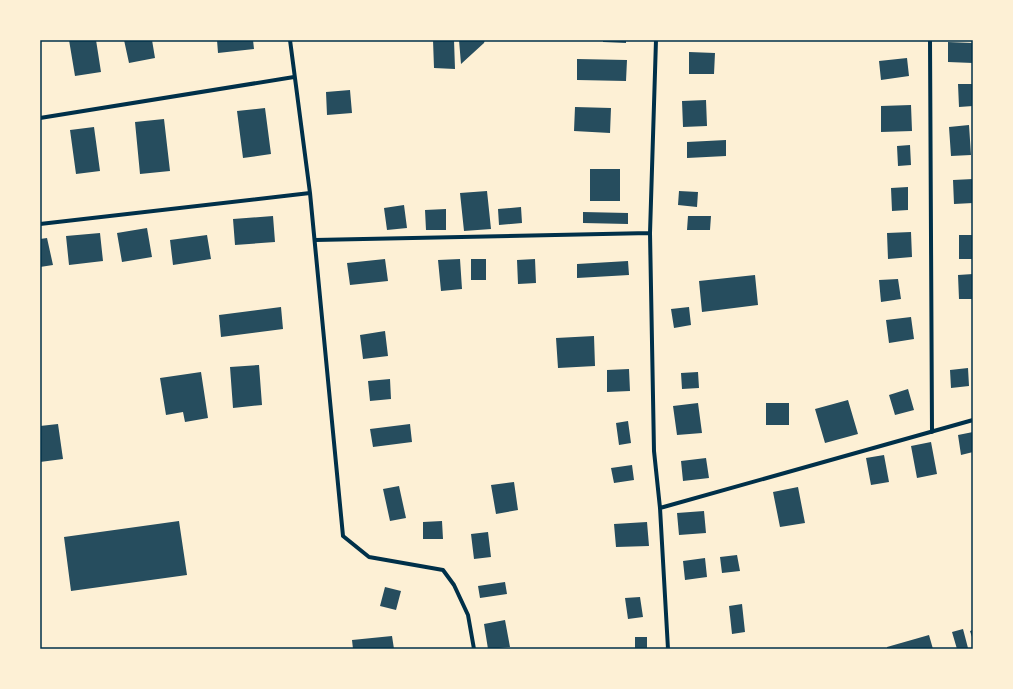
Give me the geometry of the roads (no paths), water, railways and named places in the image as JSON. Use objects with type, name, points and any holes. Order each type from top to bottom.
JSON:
[{"type":"street","points":[[290,40],[315,240],[342,536],[369,557],[444,570],[454,585],[468,615],[474,649]]},
{"type":"street","points":[[656,40],[650,233],[654,451],[660,508],[668,649]]},
{"type":"street","points":[[930,40],[932,432]]},
{"type":"street","points":[[40,118],[294,77]]},
{"type":"street","points":[[40,224],[310,193]]},
{"type":"street","points":[[315,240],[650,233]]},
{"type":"street","points":[[660,508],[973,420]]}]
